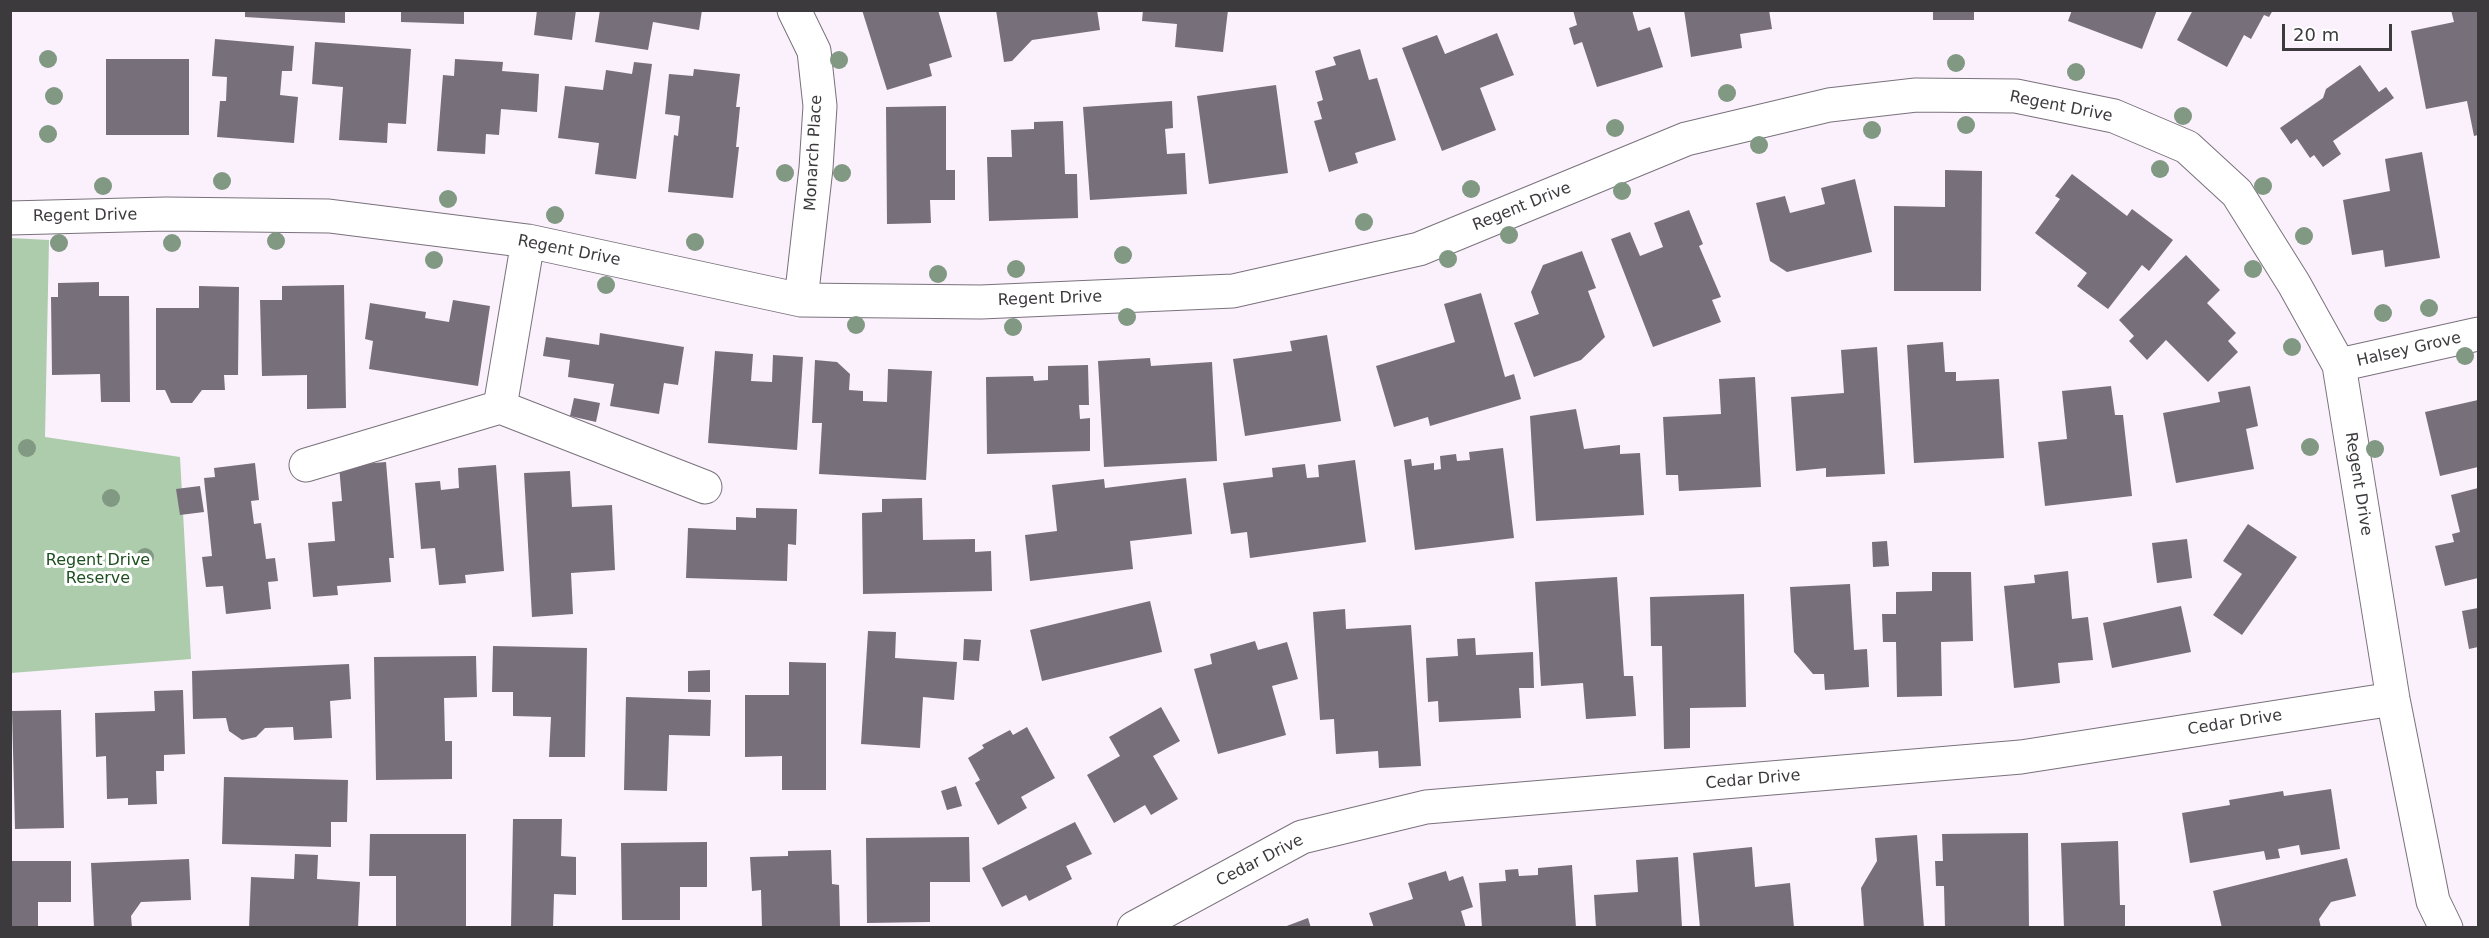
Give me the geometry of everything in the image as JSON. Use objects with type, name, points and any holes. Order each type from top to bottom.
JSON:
[{"type":"street","name":"Monarch Place","points":[[794,10],[814,51],[820,106],[816,168],[801,300]]},
{"type":"street","name":"Regent Drive","points":[[10,218],[166,213],[329,216],[528,241],[801,300],[981,302],[1233,291],[1419,249],[1686,139],[1829,105],[1916,95],[2016,96],[2114,116],[2187,147],[2237,193],[2294,284],[2339,365],[2394,699],[2433,902],[2446,927]]},
{"type":"street","points":[[500,407],[528,241]]},
{"type":"street","name":"Halsey Grove","points":[[2339,365],[2478,334]]},
{"type":"street","points":[[306,465],[500,407],[705,487]]},
{"type":"street","name":"Cedar Drive","points":[[1134,927],[1302,837],[1426,807],[2021,757],[2394,699]]},
{"type":"green space","name":"Regent Drive Reserve","points":[[11,238],[49,240],[45,437],[180,457],[191,659],[11,673]]},
{"type":"building","points":[[245,10],[345,10],[345,23],[245,17]]},
{"type":"building","points":[[401,10],[464,10],[464,24],[401,22]]},
{"type":"building","points":[[537,10],[576,10],[572,40],[534,35]]},
{"type":"building","points":[[600,10],[702,10],[699,30],[653,22],[648,50],[595,42]]},
{"type":"building","points":[[862,10],[938,10],[952,57],[929,64],[932,76],[887,90]]},
{"type":"building","points":[[996,10],[1097,10],[1100,30],[1032,40],[1012,61],[1004,62]]},
{"type":"building","points":[[1143,10],[1228,10],[1223,52],[1175,47],[1177,24],[1142,21]]},
{"type":"building","points":[[1573,10],[1632,10],[1638,31],[1650,27],[1663,67],[1597,87],[1582,42],[1574,45],[1569,28],[1577,25]]},
{"type":"building","points":[[1684,10],[1769,10],[1772,29],[1740,34],[1742,48],[1691,57]]},
{"type":"building","points":[[1933,10],[1974,10],[1974,20],[1933,20]]},
{"type":"building","points":[[2072,10],[2157,10],[2142,49],[2068,21]]},
{"type":"building","points":[[2193,10],[2273,10],[2269,17],[2264,15],[2251,39],[2244,35],[2227,67],[2177,40]]},
{"type":"building","points":[[2451,10],[2478,10],[2478,135],[2474,136],[2467,101],[2426,109],[2411,31],[2454,22]]},
{"type":"building","points":[[1497,33],[1514,75],[1480,88],[1496,130],[1442,151],[1402,48],[1437,35],[1445,54]]},
{"type":"building","points":[[215,39],[294,46],[292,71],[282,71],[280,95],[298,97],[294,143],[217,137],[220,101],[226,101],[227,77],[212,76]]},
{"type":"building","points":[[315,42],[411,49],[406,124],[388,123],[387,143],[339,140],[343,87],[312,84]]},
{"type":"building","points":[[1360,49],[1369,80],[1377,78],[1396,140],[1355,153],[1358,163],[1329,172],[1314,121],[1322,119],[1317,102],[1323,100],[1315,71],[1336,65],[1333,57]]},
{"type":"building","points":[[106,59],[189,59],[189,135],[106,135]]},
{"type":"building","points":[[455,59],[503,62],[502,71],[539,74],[537,112],[501,109],[499,135],[486,134],[485,154],[437,151],[443,75],[454,76]]},
{"type":"building","points":[[634,62],[652,64],[636,179],[595,174],[599,143],[558,138],[565,86],[603,90],[606,70],[632,74]]},
{"type":"building","points":[[2360,65],[2379,92],[2386,87],[2394,98],[2333,141],[2341,154],[2323,167],[2314,155],[2310,158],[2297,139],[2291,144],[2280,128],[2323,98],[2326,89]]},
{"type":"building","points":[[694,69],[740,74],[736,107],[740,107],[736,147],[739,147],[733,198],[668,192],[674,135],[678,136],[680,116],[665,114],[669,74],[693,76]]},
{"type":"building","points":[[1276,85],[1288,173],[1209,184],[1197,96]]},
{"type":"building","points":[[1172,101],[1173,128],[1165,129],[1167,154],[1185,153],[1187,194],[1090,200],[1083,107]]},
{"type":"building","points":[[946,106],[946,170],[955,170],[955,200],[930,200],[931,223],[887,224],[886,107]]},
{"type":"building","points":[[1063,121],[1065,174],[1077,174],[1078,218],[989,221],[987,157],[1012,157],[1011,130],[1034,129],[1034,122]]},
{"type":"building","points":[[2422,152],[2440,258],[2385,267],[2383,250],[2352,255],[2343,200],[2390,191],[2385,159]]},
{"type":"building","points":[[1945,170],[1982,171],[1981,291],[1894,291],[1894,206],[1945,207]]},
{"type":"building","points":[[2072,174],[2127,216],[2132,209],[2173,240],[2149,271],[2142,265],[2108,309],[2077,286],[2087,273],[2035,233],[2060,199],[2055,196]]},
{"type":"building","points":[[1855,179],[1872,252],[1787,272],[1770,261],[1756,203],[1785,196],[1790,213],[1825,204],[1821,188]]},
{"type":"building","points":[[1689,210],[1703,244],[1699,246],[1721,297],[1712,300],[1721,322],[1653,347],[1611,239],[1630,232],[1640,256],[1663,247],[1654,223]]},
{"type":"building","points":[[1582,251],[1596,288],[1588,291],[1605,337],[1581,360],[1534,377],[1514,323],[1539,314],[1531,292],[1543,265]]},
{"type":"building","points":[[2186,255],[2220,290],[2207,303],[2236,333],[2228,341],[2238,352],[2208,382],[2166,340],[2147,360],[2129,341],[2134,336],[2119,320]]},
{"type":"building","points":[[99,282],[99,296],[129,296],[130,402],[101,402],[100,374],[52,375],[51,297],[58,297],[58,283]]},
{"type":"building","points":[[344,285],[346,408],[307,409],[307,375],[262,376],[260,300],[282,300],[282,286]]},
{"type":"building","points":[[199,286],[239,287],[238,375],[224,375],[225,390],[202,390],[192,403],[171,403],[165,390],[156,390],[156,308],[199,308]]},
{"type":"building","points":[[1481,293],[1505,377],[1514,374],[1521,399],[1430,426],[1428,417],[1394,427],[1376,366],[1455,342],[1444,304]]},
{"type":"building","points":[[453,300],[490,306],[478,386],[369,369],[373,341],[365,339],[370,303],[426,312],[425,318],[449,322]]},
{"type":"building","points":[[600,333],[684,347],[678,385],[664,383],[659,414],[610,406],[614,384],[568,377],[570,360],[543,356],[546,337],[599,345]]},
{"type":"building","points":[[1327,335],[1341,421],[1245,436],[1233,359],[1292,351],[1290,341]]},
{"type":"building","points":[[1943,342],[1945,372],[1956,372],[1956,381],[1999,379],[2004,458],[1914,463],[1907,345]]},
{"type":"building","points":[[1877,347],[1885,474],[1826,477],[1826,468],[1796,471],[1791,397],[1844,393],[1841,350]]},
{"type":"building","points":[[715,351],[753,354],[751,381],[772,382],[773,355],[803,357],[797,450],[708,443]]},
{"type":"building","points":[[1150,358],[1151,366],[1212,362],[1217,461],[1104,467],[1098,361]]},
{"type":"building","points":[[815,360],[837,362],[850,374],[849,390],[863,391],[863,401],[887,402],[888,369],[932,371],[926,480],[819,474],[822,423],[812,423]]},
{"type":"building","points":[[1088,365],[1089,405],[1079,405],[1080,419],[1090,418],[1090,451],[987,454],[986,377],[1033,376],[1034,381],[1048,380],[1048,366]]},
{"type":"building","points":[[1755,377],[1761,487],[1679,491],[1678,475],[1666,475],[1663,417],[1721,414],[1719,379]]},
{"type":"building","points":[[2111,386],[2115,415],[2123,415],[2132,496],[2045,506],[2038,442],[2067,439],[2062,391]]},
{"type":"building","points":[[2250,386],[2258,426],[2246,429],[2254,469],[2176,483],[2163,413],[2220,402],[2218,392]]},
{"type":"building","points":[[574,398],[600,403],[596,422],[570,416]]},
{"type":"building","points":[[2478,400],[2478,467],[2440,476],[2425,412]]},
{"type":"building","points":[[1576,409],[1584,449],[1620,445],[1620,454],[1640,453],[1644,515],[1536,521],[1530,416]]},
{"type":"building","points":[[1503,448],[1514,538],[1415,550],[1404,460],[1411,459],[1412,466],[1434,463],[1434,470],[1441,469],[1440,456],[1456,454],[1457,461],[1470,460],[1469,452]]},
{"type":"building","points":[[1355,460],[1366,542],[1250,558],[1247,532],[1231,534],[1223,483],[1273,477],[1272,468],[1305,464],[1307,478],[1319,477],[1318,465]]},
{"type":"building","points":[[386,462],[394,558],[389,558],[391,582],[337,586],[338,595],[313,597],[308,543],[335,541],[332,502],[342,501],[339,466]]},
{"type":"building","points":[[255,463],[259,500],[251,501],[254,524],[261,523],[266,559],[275,558],[278,581],[268,582],[271,609],[226,614],[223,586],[206,587],[202,557],[212,556],[204,478],[215,477],[214,468]]},
{"type":"building","points":[[496,465],[504,571],[465,575],[466,583],[439,585],[435,548],[421,549],[415,483],[440,481],[441,490],[459,488],[458,468]]},
{"type":"building","points":[[570,471],[572,507],[612,505],[615,570],[571,573],[573,614],[532,617],[524,473]]},
{"type":"building","points":[[1186,478],[1192,534],[1130,541],[1133,569],[1030,581],[1025,535],[1057,531],[1052,485],[1104,479],[1105,488]]},
{"type":"building","points":[[200,486],[204,512],[180,515],[176,489]]},
{"type":"building","points":[[2478,488],[2478,578],[2445,586],[2435,546],[2454,542],[2452,534],[2460,532],[2451,495]]},
{"type":"building","points":[[922,498],[923,540],[975,539],[975,552],[991,551],[992,591],[863,594],[862,513],[882,512],[882,499]]},
{"type":"building","points":[[756,508],[797,509],[796,545],[788,544],[787,581],[686,578],[688,528],[736,530],[736,517],[756,518]]},
{"type":"building","points":[[2248,524],[2297,557],[2242,635],[2213,615],[2242,574],[2223,561]]},
{"type":"building","points":[[2187,539],[2192,578],[2157,583],[2152,543]]},
{"type":"building","points":[[1887,541],[1889,566],[1873,567],[1872,542]]},
{"type":"building","points":[[2068,571],[2072,619],[2088,617],[2093,660],[2058,663],[2060,683],[2014,688],[2004,586],[2035,583],[2034,575]]},
{"type":"building","points":[[1932,572],[1971,572],[1973,641],[1941,642],[1942,696],[1897,697],[1896,642],[1883,642],[1882,614],[1896,614],[1896,592],[1932,591]]},
{"type":"building","points":[[1617,577],[1624,676],[1633,676],[1636,716],[1586,719],[1583,683],[1541,686],[1535,582]]},
{"type":"building","points":[[1850,584],[1854,650],[1867,649],[1869,687],[1825,690],[1824,674],[1813,674],[1794,652],[1790,587]]},
{"type":"building","points":[[1744,594],[1746,707],[1690,708],[1690,748],[1664,749],[1662,646],[1651,646],[1650,597]]},
{"type":"building","points":[[1150,601],[1162,652],[1042,681],[1030,630]]},
{"type":"building","points":[[2181,606],[2191,652],[2112,668],[2103,623]]},
{"type":"building","points":[[2478,608],[2478,647],[2469,649],[2462,611]]},
{"type":"building","points":[[1345,609],[1346,629],[1411,625],[1421,766],[1379,768],[1378,751],[1336,754],[1334,719],[1320,720],[1313,612]]},
{"type":"building","points":[[868,631],[896,632],[895,658],[957,662],[954,700],[923,697],[920,748],[861,744]]},
{"type":"building","points":[[1475,638],[1476,655],[1533,652],[1534,688],[1519,688],[1521,718],[1439,722],[1438,701],[1428,702],[1426,658],[1458,656],[1457,639]]},
{"type":"building","points":[[964,639],[981,640],[979,661],[963,660]]},
{"type":"building","points":[[1255,641],[1258,650],[1287,642],[1298,679],[1272,686],[1286,735],[1218,754],[1194,669],[1212,664],[1210,654]]},
{"type":"building","points":[[493,646],[587,648],[585,757],[549,757],[551,717],[513,716],[513,692],[492,692]]},
{"type":"building","points":[[476,656],[477,697],[444,698],[445,741],[452,741],[452,779],[376,780],[374,657]]},
{"type":"building","points":[[789,662],[826,663],[826,790],[782,790],[782,756],[745,757],[745,695],[789,695]]},
{"type":"building","points":[[349,664],[351,699],[330,701],[332,738],[294,740],[293,727],[265,728],[256,737],[242,740],[229,731],[226,718],[193,719],[192,671]]},
{"type":"building","points":[[710,670],[710,692],[688,692],[688,671]]},
{"type":"building","points":[[183,690],[185,754],[164,755],[164,771],[156,771],[157,804],[128,805],[128,798],[107,799],[106,756],[96,757],[95,713],[155,711],[154,691]]},
{"type":"building","points":[[626,697],[711,700],[710,736],[669,735],[667,791],[624,790]]},
{"type":"building","points":[[1161,707],[1180,741],[1153,756],[1178,799],[1151,815],[1145,805],[1114,823],[1087,775],[1120,756],[1109,737]]},
{"type":"building","points":[[61,710],[64,828],[15,829],[12,711]]},
{"type":"building","points":[[1027,727],[1055,778],[1021,797],[1027,808],[998,825],[975,783],[980,780],[968,758],[984,748],[982,745],[1010,730],[1013,735]]},
{"type":"building","points":[[224,777],[348,780],[347,822],[331,822],[331,847],[222,844]]},
{"type":"building","points":[[956,786],[962,806],[947,810],[941,791]]},
{"type":"building","points":[[2331,789],[2340,849],[2301,855],[2299,845],[2278,849],[2280,858],[2266,860],[2264,851],[2190,863],[2182,813],[2230,805],[2229,800],[2283,791],[2284,796]]},
{"type":"building","points":[[513,819],[562,819],[561,856],[576,857],[576,895],[554,894],[553,928],[511,928]]},
{"type":"building","points":[[1075,822],[1092,854],[1066,866],[1072,879],[1029,901],[1026,895],[1002,907],[982,868]]},
{"type":"building","points":[[2028,833],[2029,928],[1945,928],[1944,886],[1936,886],[1935,861],[1943,861],[1942,834]]},
{"type":"building","points":[[370,834],[466,834],[466,928],[396,928],[396,876],[369,876]]},
{"type":"building","points":[[1917,835],[1924,928],[1864,928],[1861,888],[1877,861],[1875,838]]},
{"type":"building","points":[[969,837],[970,882],[930,882],[930,922],[867,923],[866,838]]},
{"type":"building","points":[[2118,841],[2120,905],[2125,905],[2125,928],[2064,928],[2061,843]]},
{"type":"building","points":[[707,842],[707,887],[680,887],[680,920],[622,920],[621,843]]},
{"type":"building","points":[[1752,847],[1755,887],[1790,883],[1794,928],[1700,928],[1693,853]]},
{"type":"building","points":[[831,850],[832,884],[839,885],[840,926],[762,928],[761,890],[752,891],[750,857],[788,856],[788,851]]},
{"type":"building","points":[[295,854],[318,855],[317,879],[360,882],[358,928],[249,928],[251,877],[294,879]]},
{"type":"building","points":[[1678,857],[1682,928],[1596,928],[1594,895],[1638,892],[1636,860]]},
{"type":"building","points":[[2347,858],[2356,896],[2331,902],[2319,919],[2321,928],[2222,928],[2213,891]]},
{"type":"building","points":[[189,859],[191,900],[141,902],[131,916],[132,928],[94,928],[91,863]]},
{"type":"building","points":[[10,861],[71,861],[71,902],[38,902],[38,928],[10,928]]},
{"type":"building","points":[[1572,865],[1576,928],[1482,928],[1479,883],[1506,881],[1505,870],[1518,869],[1519,876],[1538,875],[1538,868]]},
{"type":"building","points":[[1446,871],[1449,881],[1463,876],[1473,907],[1461,911],[1466,928],[1374,928],[1369,913],[1413,899],[1408,883]]},
{"type":"building","points":[[1308,918],[1311,928],[1284,928],[1284,927]]}]
